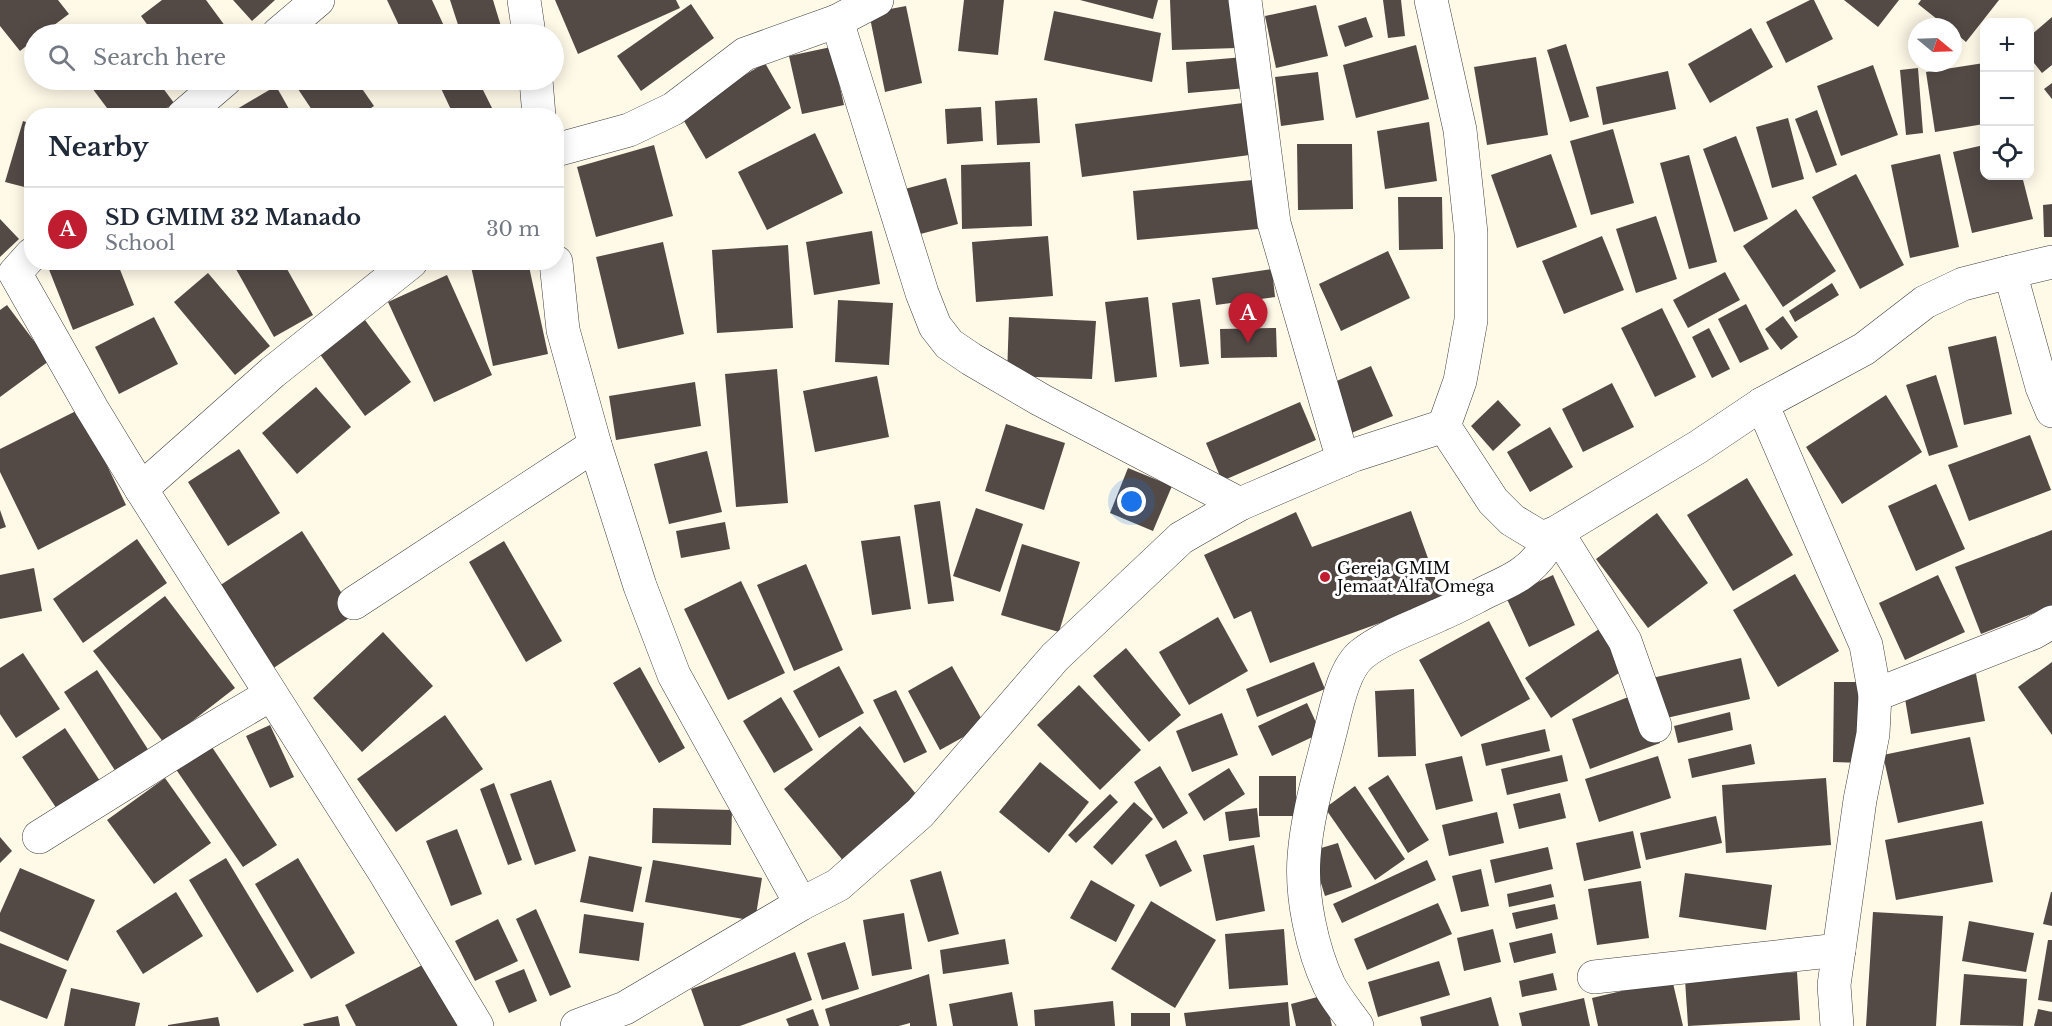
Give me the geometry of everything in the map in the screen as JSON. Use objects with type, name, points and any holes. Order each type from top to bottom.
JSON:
[{"type":"street","points":[[290,24],[318,0]]},
{"type":"street","points":[[524,0],[528,24]]},
{"type":"street","points":[[564,148],[629,130],[673,108],[745,54],[837,21],[877,0]]},
{"type":"street","points":[[1245,0],[1274,223],[1343,460]]},
{"type":"street","points":[[1431,0],[1460,130],[1471,233],[1471,320],[1460,381],[1444,426]]},
{"type":"street","points":[[837,21],[934,326],[950,344],[1041,400],[1240,504]]},
{"type":"street","points":[[192,108],[213,90]]},
{"type":"street","points":[[537,90],[538,108]]},
{"type":"street","points":[[1357,1026],[1329,986],[1320,961],[1309,922],[1304,857],[1313,797],[1347,675],[1361,655],[1408,628],[1438,616],[1519,576],[1536,563],[1545,549],[1549,535],[1698,447],[1762,404],[1864,349],[1925,302],[1963,284],[2052,262]]},
{"type":"street","points":[[24,263],[15,273],[91,407],[384,873],[477,1026]]},
{"type":"street","points":[[141,489],[273,372],[401,270]]},
{"type":"street","points":[[557,270],[563,330],[596,445],[640,586],[674,675],[801,904]]},
{"type":"street","points":[[2010,272],[2042,387],[2052,411]]},
{"type":"street","points":[[1762,404],[1866,645],[1875,695],[1873,734],[1860,800],[1834,985],[1837,1026]]},
{"type":"street","points":[[577,1026],[629,1017],[801,904],[838,885],[913,820],[1055,657],[1181,538],[1240,504],[1343,460],[1444,426]]},
{"type":"street","points":[[1444,426],[1493,501],[1512,520],[1549,535],[1625,641],[1655,726]]},
{"type":"street","points":[[354,603],[596,445]]},
{"type":"street","points":[[1875,695],[2033,633],[2052,622]]},
{"type":"street","points":[[39,837],[270,695]]},
{"type":"street","points":[[1594,977],[1839,950]]},
{"type":"building","points":[[0,0],[58,0],[69,14],[56,24],[24,24],[24,48],[20,51],[0,26]]},
{"type":"building","points":[[162,0],[206,0],[224,24],[147,24],[141,16]]},
{"type":"building","points":[[233,0],[275,0],[252,21]]},
{"type":"building","points":[[387,0],[432,0],[443,24],[398,24]]},
{"type":"building","points":[[450,0],[493,0],[500,24],[458,24]]},
{"type":"building","points":[[555,0],[676,0],[680,8],[578,54]]},
{"type":"building","points":[[964,0],[1004,0],[998,55],[958,51]]},
{"type":"building","points":[[1080,0],[1158,0],[1153,19]]},
{"type":"building","points":[[1170,0],[1235,0],[1237,48],[1172,50]]},
{"type":"building","points":[[1383,0],[1401,0],[1405,36],[1388,38]]},
{"type":"building","points":[[1814,0],[1833,39],[1786,63],[1766,22]]},
{"type":"building","points":[[1844,0],[1899,0],[1878,27]]},
{"type":"building","points":[[1921,0],[1999,0],[1985,18],[1980,18],[1980,24],[1966,42],[1962,39],[1962,18],[1936,18],[1918,4]]},
{"type":"building","points":[[691,4],[714,38],[641,91],[617,56]]},
{"type":"building","points":[[1316,5],[1328,56],[1276,68],[1265,16]]},
{"type":"building","points":[[906,6],[922,83],[885,92],[869,13]]},
{"type":"building","points":[[1054,11],[1161,33],[1152,82],[1044,60]]},
{"type":"building","points":[[1366,17],[1373,37],[1345,47],[1338,26]]},
{"type":"building","points":[[2052,17],[2052,65],[2042,73],[2034,63],[2034,33]]},
{"type":"building","points":[[1751,28],[1773,67],[1710,103],[1688,64]]},
{"type":"building","points":[[1566,44],[1589,117],[1570,122],[1547,50]]},
{"type":"building","points":[[1416,45],[1429,99],[1356,118],[1343,65]]},
{"type":"building","points":[[831,47],[844,105],[802,114],[789,56]]},
{"type":"building","points":[[1244,57],[1247,88],[1188,93],[1186,62]]},
{"type":"building","points":[[1536,57],[1548,135],[1487,145],[1474,67]]},
{"type":"building","points":[[765,63],[791,108],[706,159],[680,114]]},
{"type":"building","points":[[1980,64],[1980,125],[1935,132],[1926,72],[1962,72],[1962,66]]},
{"type":"building","points":[[1873,65],[1898,135],[1841,156],[1817,86]]},
{"type":"building","points":[[1900,70],[1918,72],[1923,133],[1906,135]]},
{"type":"building","points":[[1668,71],[1676,109],[1603,125],[1596,87]]},
{"type":"building","points":[[1318,72],[1324,120],[1281,126],[1275,77]]},
{"type":"building","points":[[2052,83],[2052,99],[2044,89]]},
{"type":"building","points":[[94,90],[164,90],[174,103],[167,108],[107,108]]},
{"type":"building","points":[[269,90],[278,90],[288,108],[239,108]]},
{"type":"building","points":[[299,90],[363,90],[374,106],[371,108],[311,108]]},
{"type":"building","points":[[442,90],[483,90],[492,108],[450,108]]},
{"type":"building","points":[[1037,98],[1040,143],[997,145],[995,101]]},
{"type":"building","points":[[1259,101],[1265,153],[1082,177],[1075,124]]},
{"type":"building","points":[[981,107],[983,141],[947,144],[945,109]]},
{"type":"building","points":[[1817,110],[1837,165],[1816,173],[1795,119]]},
{"type":"building","points":[[1788,118],[1804,179],[1772,188],[1756,127]]},
{"type":"building","points":[[23,121],[24,187],[5,182]]},
{"type":"building","points":[[1429,122],[1437,181],[1385,189],[1377,131]]},
{"type":"building","points":[[1613,129],[1634,203],[1591,215],[1570,141]]},
{"type":"building","points":[[815,133],[843,193],[767,230],[738,172]]},
{"type":"building","points":[[1736,136],[1768,219],[1734,232],[1703,149]]},
{"type":"building","points":[[1297,144],[1352,144],[1353,209],[1298,210]]},
{"type":"building","points":[[654,145],[673,216],[596,237],[577,167]]},
{"type":"building","points":[[1980,146],[1980,180],[2023,180],[2033,219],[1972,233],[1953,152]]},
{"type":"building","points":[[1551,154],[1577,227],[1517,248],[1491,175]]},
{"type":"building","points":[[1940,154],[1959,247],[1910,258],[1891,165]]},
{"type":"building","points":[[1689,155],[1717,262],[1689,269],[1660,163]]},
{"type":"building","points":[[1030,162],[1032,226],[962,229],[961,165]]},
{"type":"building","points":[[1856,174],[1904,265],[1860,289],[1812,197]]},
{"type":"building","points":[[946,178],[958,224],[913,236],[901,190]]},
{"type":"building","points":[[1253,180],[1258,229],[1137,240],[1133,191]]},
{"type":"building","points":[[1398,197],[1442,197],[1443,249],[1399,250]]},
{"type":"building","points":[[2052,204],[2052,237],[2044,237],[2043,205]]},
{"type":"building","points":[[1796,209],[1836,271],[1783,307],[1743,246]]},
{"type":"building","points":[[1656,216],[1677,279],[1636,293],[1616,229]]},
{"type":"building","points":[[0,219],[19,239],[0,257]]},
{"type":"building","points":[[872,231],[880,284],[814,295],[806,242]]},
{"type":"building","points":[[1048,236],[1053,296],[976,302],[972,242]]},
{"type":"building","points":[[1602,236],[1624,290],[1564,314],[1542,261]]},
{"type":"building","points":[[663,242],[684,334],[618,349],[596,257]]},
{"type":"building","points":[[788,245],[793,328],[717,333],[712,250]]},
{"type":"building","points":[[1388,251],[1410,298],[1341,331],[1319,284]]},
{"type":"building","points":[[1272,269],[1275,297],[1216,305],[1212,278]]},
{"type":"building","points":[[49,270],[120,270],[134,305],[73,330]]},
{"type":"building","points":[[236,270],[288,270],[313,315],[274,337]]},
{"type":"building","points":[[472,270],[530,270],[548,354],[493,366]]},
{"type":"building","points":[[1725,272],[1740,300],[1688,328],[1673,300]]},
{"type":"building","points":[[208,273],[270,346],[235,375],[174,302]]},
{"type":"building","points":[[447,275],[492,375],[434,402],[388,302]]},
{"type":"building","points":[[1832,283],[1839,295],[1795,322],[1789,311]]},
{"type":"building","points":[[1148,297],[1157,377],[1115,382],[1105,302]]},
{"type":"building","points":[[1200,299],[1209,364],[1180,367],[1172,303]]},
{"type":"building","points":[[838,300],[893,303],[889,365],[835,362]]},
{"type":"building","points":[[1746,304],[1769,349],[1740,363],[1718,319]]},
{"type":"building","points":[[7,305],[49,361],[0,397],[0,310]]},
{"type":"building","points":[[1662,308],[1696,377],[1655,397],[1621,328]]},
{"type":"building","points":[[1783,316],[1798,337],[1781,350],[1765,329]]},
{"type":"building","points":[[154,317],[178,364],[119,394],[95,347]]},
{"type":"building","points":[[1009,317],[1096,321],[1092,379],[1007,376]]},
{"type":"building","points":[[365,320],[411,382],[365,416],[319,353]]},
{"type":"building","points":[[1276,328],[1277,357],[1221,358],[1220,329]]},
{"type":"building","points":[[1709,328],[1730,369],[1712,378],[1692,337]]},
{"type":"building","points":[[1996,336],[2012,414],[1964,425],[1948,347]]},
{"type":"building","points":[[1371,366],[1393,416],[1344,436],[1323,387]]},
{"type":"building","points":[[777,369],[788,503],[736,507],[725,374]]},
{"type":"building","points":[[1936,375],[1958,447],[1929,456],[1906,385]]},
{"type":"building","points":[[877,376],[889,437],[815,452],[803,391]]},
{"type":"building","points":[[695,382],[701,426],[616,440],[609,396]]},
{"type":"building","points":[[1612,383],[1634,427],[1583,452],[1562,409]]},
{"type":"building","points":[[316,387],[351,427],[297,474],[262,433]]},
{"type":"building","points":[[1886,395],[1922,452],[1842,504],[1806,447]]},
{"type":"building","points":[[1498,400],[1521,425],[1493,451],[1471,426]]},
{"type":"building","points":[[1300,402],[1316,440],[1222,481],[1206,443]]},
{"type":"building","points":[[80,409],[126,505],[38,550],[0,472],[0,449]]},
{"type":"building","points":[[1006,424],[1065,443],[1044,510],[985,491]]},
{"type":"building","points":[[1550,427],[1573,467],[1530,492],[1507,452]]},
{"type":"building","points":[[2030,435],[2051,490],[1969,521],[1948,465]]},
{"type":"building","points":[[239,449],[280,513],[228,546],[188,482]]},
{"type":"building","points":[[707,451],[722,512],[669,524],[654,464]]},
{"type":"building","points":[[1128,468],[1172,486],[1153,531],[1110,513]]},
{"type":"building","points":[[1747,478],[1793,555],[1733,591],[1687,515]]},
{"type":"building","points":[[1936,484],[1965,549],[1916,571],[1888,506]]},
{"type":"building","points":[[940,501],[954,601],[928,604],[914,505]]},
{"type":"building","points":[[976,508],[1023,524],[1000,592],[953,576]]},
{"type":"building","points":[[0,510],[6,527],[0,529]]},
{"type":"building","name":"Gereja GMIM Jemaat Alfa Omega","points":[[1411,511],[1443,600],[1270,663],[1251,611],[1234,619],[1204,555],[1296,512],[1312,547]]},
{"type":"building","points":[[1657,513],[1708,583],[1648,628],[1596,559]]},
{"type":"building","points":[[725,522],[730,549],[681,558],[676,531]]},
{"type":"building","points":[[2052,530],[2052,606],[1981,634],[1955,567]]},
{"type":"building","points":[[302,531],[355,614],[263,675],[210,592]]},
{"type":"building","points":[[900,536],[911,609],[872,615],[861,541]]},
{"type":"building","points":[[137,539],[167,583],[83,643],[53,599]]},
{"type":"building","points":[[504,541],[562,641],[526,662],[469,562]]},
{"type":"building","points":[[1022,544],[1080,562],[1059,632],[1001,615]]},
{"type":"building","points":[[806,564],[843,650],[794,671],[757,585]]},
{"type":"building","points":[[34,568],[42,611],[0,619],[0,575]]},
{"type":"building","points":[[1795,574],[1839,651],[1778,687],[1733,610]]},
{"type":"building","points":[[1553,575],[1575,625],[1529,647],[1506,597]]},
{"type":"building","points":[[1938,575],[1965,632],[1905,660],[1879,603]]},
{"type":"building","points":[[741,581],[785,673],[728,700],[684,609]]},
{"type":"building","points":[[165,596],[235,688],[164,743],[93,651]]},
{"type":"building","points":[[1218,617],[1248,671],[1189,705],[1159,652]]},
{"type":"building","points":[[1489,621],[1530,699],[1461,737],[1419,660]]},
{"type":"building","points":[[1599,629],[1625,669],[1551,718],[1525,678]]},
{"type":"building","points":[[383,632],[433,686],[362,752],[313,698]]},
{"type":"building","points":[[1126,648],[1181,715],[1149,742],[1093,676]]},
{"type":"building","points":[[23,653],[60,709],[16,738],[0,714],[0,668]]},
{"type":"building","points":[[1741,658],[1750,699],[1662,719],[1652,678]]},
{"type":"building","points":[[1314,662],[1325,689],[1257,717],[1246,689]]},
{"type":"building","points":[[2052,662],[2052,735],[2018,687]]},
{"type":"building","points":[[839,666],[864,713],[819,738],[793,691]]},
{"type":"building","points":[[952,666],[985,725],[940,750],[908,691]]},
{"type":"building","points":[[640,667],[685,748],[659,763],[613,683]]},
{"type":"building","points":[[97,670],[149,751],[116,772],[64,692]]},
{"type":"building","points":[[1976,674],[1985,721],[1911,734],[1903,687]]},
{"type":"building","points":[[1834,682],[1865,682],[1863,763],[1833,762]]},
{"type":"building","points":[[1079,685],[1141,750],[1100,790],[1037,725]]},
{"type":"building","points":[[1414,689],[1416,756],[1378,757],[1375,691]]},
{"type":"building","points":[[896,690],[927,752],[904,763],[873,700]]},
{"type":"building","points":[[1641,692],[1660,743],[1590,769],[1572,719]]},
{"type":"building","points":[[781,697],[813,750],[774,773],[743,721]]},
{"type":"building","points":[[1307,703],[1321,733],[1272,756],[1258,726]]},
{"type":"building","points":[[1730,712],[1733,730],[1678,743],[1674,726]]},
{"type":"building","points":[[1222,713],[1238,755],[1192,772],[1176,731]]},
{"type":"building","points":[[445,715],[483,769],[396,832],[357,779]]},
{"type":"building","points":[[270,725],[294,777],[270,788],[246,736]]},
{"type":"building","points":[[860,726],[921,800],[845,863],[784,789]]},
{"type":"building","points":[[65,728],[102,784],[59,812],[22,757]]},
{"type":"building","points":[[1545,729],[1550,751],[1486,766],[1481,744]]},
{"type":"building","points":[[1970,737],[1984,804],[1898,823],[1883,755]]},
{"type":"building","points":[[208,741],[277,845],[243,867],[173,765]]},
{"type":"building","points":[[1751,744],[1755,764],[1692,778],[1688,759]]},
{"type":"building","points":[[1562,755],[1568,781],[1507,795],[1501,769]]},
{"type":"building","points":[[1462,756],[1473,801],[1436,810],[1425,764]]},
{"type":"building","points":[[1658,756],[1671,798],[1599,822],[1585,779]]},
{"type":"building","points":[[1040,762],[1089,802],[1049,853],[999,812]]},
{"type":"building","points":[[1160,766],[1188,813],[1163,829],[1134,782]]},
{"type":"building","points":[[1229,768],[1245,794],[1204,821],[1188,794]]},
{"type":"building","points":[[1388,775],[1429,840],[1408,853],[1368,788]]},
{"type":"building","points":[[1259,776],[1296,776],[1296,816],[1259,816]]},
{"type":"building","points":[[165,778],[211,843],[154,884],[107,820]]},
{"type":"building","points":[[1826,778],[1831,845],[1726,853],[1722,785]]},
{"type":"building","points":[[551,780],[576,851],[535,865],[510,794]]},
{"type":"building","points":[[494,783],[522,860],[508,865],[480,789]]},
{"type":"building","points":[[1355,786],[1405,859],[1375,880],[1325,808]]},
{"type":"building","points":[[1560,793],[1566,818],[1519,829],[1513,804]]},
{"type":"building","points":[[1110,794],[1118,802],[1076,843],[1068,835]]},
{"type":"building","points":[[1134,802],[1153,819],[1112,865],[1093,847]]},
{"type":"building","points":[[653,808],[732,810],[731,845],[652,843]]},
{"type":"building","points":[[1257,808],[1260,837],[1229,841],[1225,812]]},
{"type":"building","points":[[1497,812],[1504,843],[1449,856],[1442,825]]},
{"type":"building","points":[[1716,816],[1722,843],[1646,860],[1640,833]]},
{"type":"building","points":[[1982,821],[1993,882],[1896,900],[1885,840]]},
{"type":"building","points":[[457,829],[482,894],[451,906],[426,841]]},
{"type":"building","points":[[1633,831],[1641,868],[1584,881],[1576,843]]},
{"type":"building","points":[[0,837],[12,851],[0,863]]},
{"type":"building","points":[[1176,840],[1192,871],[1160,887],[1145,855]]},
{"type":"building","points":[[1338,843],[1352,887],[1325,896],[1311,851]]},
{"type":"building","points":[[1254,845],[1265,911],[1216,921],[1203,855]]},
{"type":"building","points":[[1548,847],[1553,869],[1495,883],[1490,860]]},
{"type":"building","points":[[589,856],[642,867],[633,912],[580,902]]},
{"type":"building","points":[[226,858],[294,971],[257,993],[189,880]]},
{"type":"building","points":[[298,858],[355,953],[311,979],[255,884]]},
{"type":"building","points":[[653,860],[762,878],[755,921],[645,902]]},
{"type":"building","points":[[1427,860],[1436,880],[1342,923],[1333,904]]},
{"type":"building","points":[[20,868],[95,900],[68,961],[0,931],[0,913]]},
{"type":"building","points":[[1481,869],[1489,906],[1461,912],[1452,876]]},
{"type":"building","points":[[941,871],[959,934],[928,942],[910,880]]},
{"type":"building","points":[[1685,873],[1772,885],[1766,930],[1679,917]]},
{"type":"building","points":[[1091,880],[1135,905],[1116,942],[1070,918]]},
{"type":"building","points":[[1641,881],[1649,938],[1597,945],[1588,889]]},
{"type":"building","points":[[1551,884],[1554,897],[1509,907],[1507,894]]},
{"type":"building","points":[[176,892],[203,936],[143,974],[116,931]]},
{"type":"building","points":[[2052,892],[2052,926],[2043,924]]},
{"type":"building","points":[[1151,901],[1216,940],[1175,1008],[1111,969]]},
{"type":"building","points":[[1438,903],[1452,934],[1367,970],[1354,939]]},
{"type":"building","points":[[1555,904],[1558,919],[1516,929],[1512,913]]},
{"type":"building","points":[[536,909],[571,987],[550,996],[516,919]]},
{"type":"building","points":[[1873,912],[1943,916],[1936,1026],[1866,1026]]},
{"type":"building","points":[[904,913],[912,969],[872,976],[863,920]]},
{"type":"building","points":[[584,914],[644,923],[639,961],[579,953]]},
{"type":"building","points":[[498,919],[518,961],[475,981],[455,941]]},
{"type":"building","points":[[1969,921],[2034,933],[2026,972],[1962,961]]},
{"type":"building","points":[[1284,929],[1288,985],[1229,989],[1225,934]]},
{"type":"building","points":[[1493,929],[1501,962],[1464,971],[1457,938]]},
{"type":"building","points":[[1552,933],[1556,953],[1514,963],[1509,943]]},
{"type":"building","points":[[1005,939],[1009,964],[943,974],[940,950]]},
{"type":"building","points":[[2048,940],[2052,940],[2052,1002],[2038,1000]]},
{"type":"building","points":[[845,942],[859,989],[822,1000],[807,953]]},
{"type":"building","points":[[0,943],[67,970],[47,1019],[0,1000]]},
{"type":"building","points":[[795,952],[812,1000],[740,1026],[704,1026],[691,989]]},
{"type":"building","points":[[432,960],[465,1026],[356,1026],[345,1005]]},
{"type":"building","points":[[1439,961],[1450,995],[1378,1017],[1368,982]]},
{"type":"building","points":[[524,969],[537,1001],[509,1013],[495,981]]},
{"type":"building","points":[[1797,972],[1800,1020],[1688,1026],[1685,979]]},
{"type":"building","points":[[1553,973],[1557,990],[1522,997],[1519,981]]},
{"type":"building","points":[[929,974],[937,1026],[910,1026],[910,1023],[899,1026],[830,1026],[825,1009]]},
{"type":"building","points":[[1964,974],[2027,979],[2023,1026],[1960,1025]]},
{"type":"building","points":[[1672,979],[1683,1026],[1598,1026],[1592,998]]},
{"type":"building","points":[[71,988],[140,1003],[135,1026],[64,1026]]},
{"type":"building","points":[[1012,992],[1018,1026],[953,1026],[949,1004]]},
{"type":"building","points":[[1325,995],[1332,1026],[1296,1026],[1291,1004]]},
{"type":"building","points":[[1491,997],[1499,1026],[1422,1026],[1420,1017]]},
{"type":"building","points":[[1584,998],[1590,1026],[1522,1026],[1519,1013]]},
{"type":"building","points":[[1113,1001],[1115,1026],[1035,1026],[1034,1010]]},
{"type":"building","points":[[1288,1002],[1290,1026],[1186,1026],[1184,1013]]},
{"type":"building","points":[[813,1009],[819,1026],[789,1026],[786,1019]]},
{"type":"building","points":[[2038,1009],[2052,1012],[2052,1026],[2034,1026]]},
{"type":"building","points":[[1131,1013],[1170,1013],[1170,1026],[1131,1026]]},
{"type":"building","points":[[338,1016],[340,1026],[304,1026],[303,1024]]},
{"type":"building","points":[[218,1017],[220,1026],[168,1026],[168,1025]]},
{"type":"place","name":"SD GMIM 32 Manado","points":[[1248,343]]},
{"type":"place","name":"Gereja GMIM Jemaat Alfa Omega","points":[[1325,577]]}]
